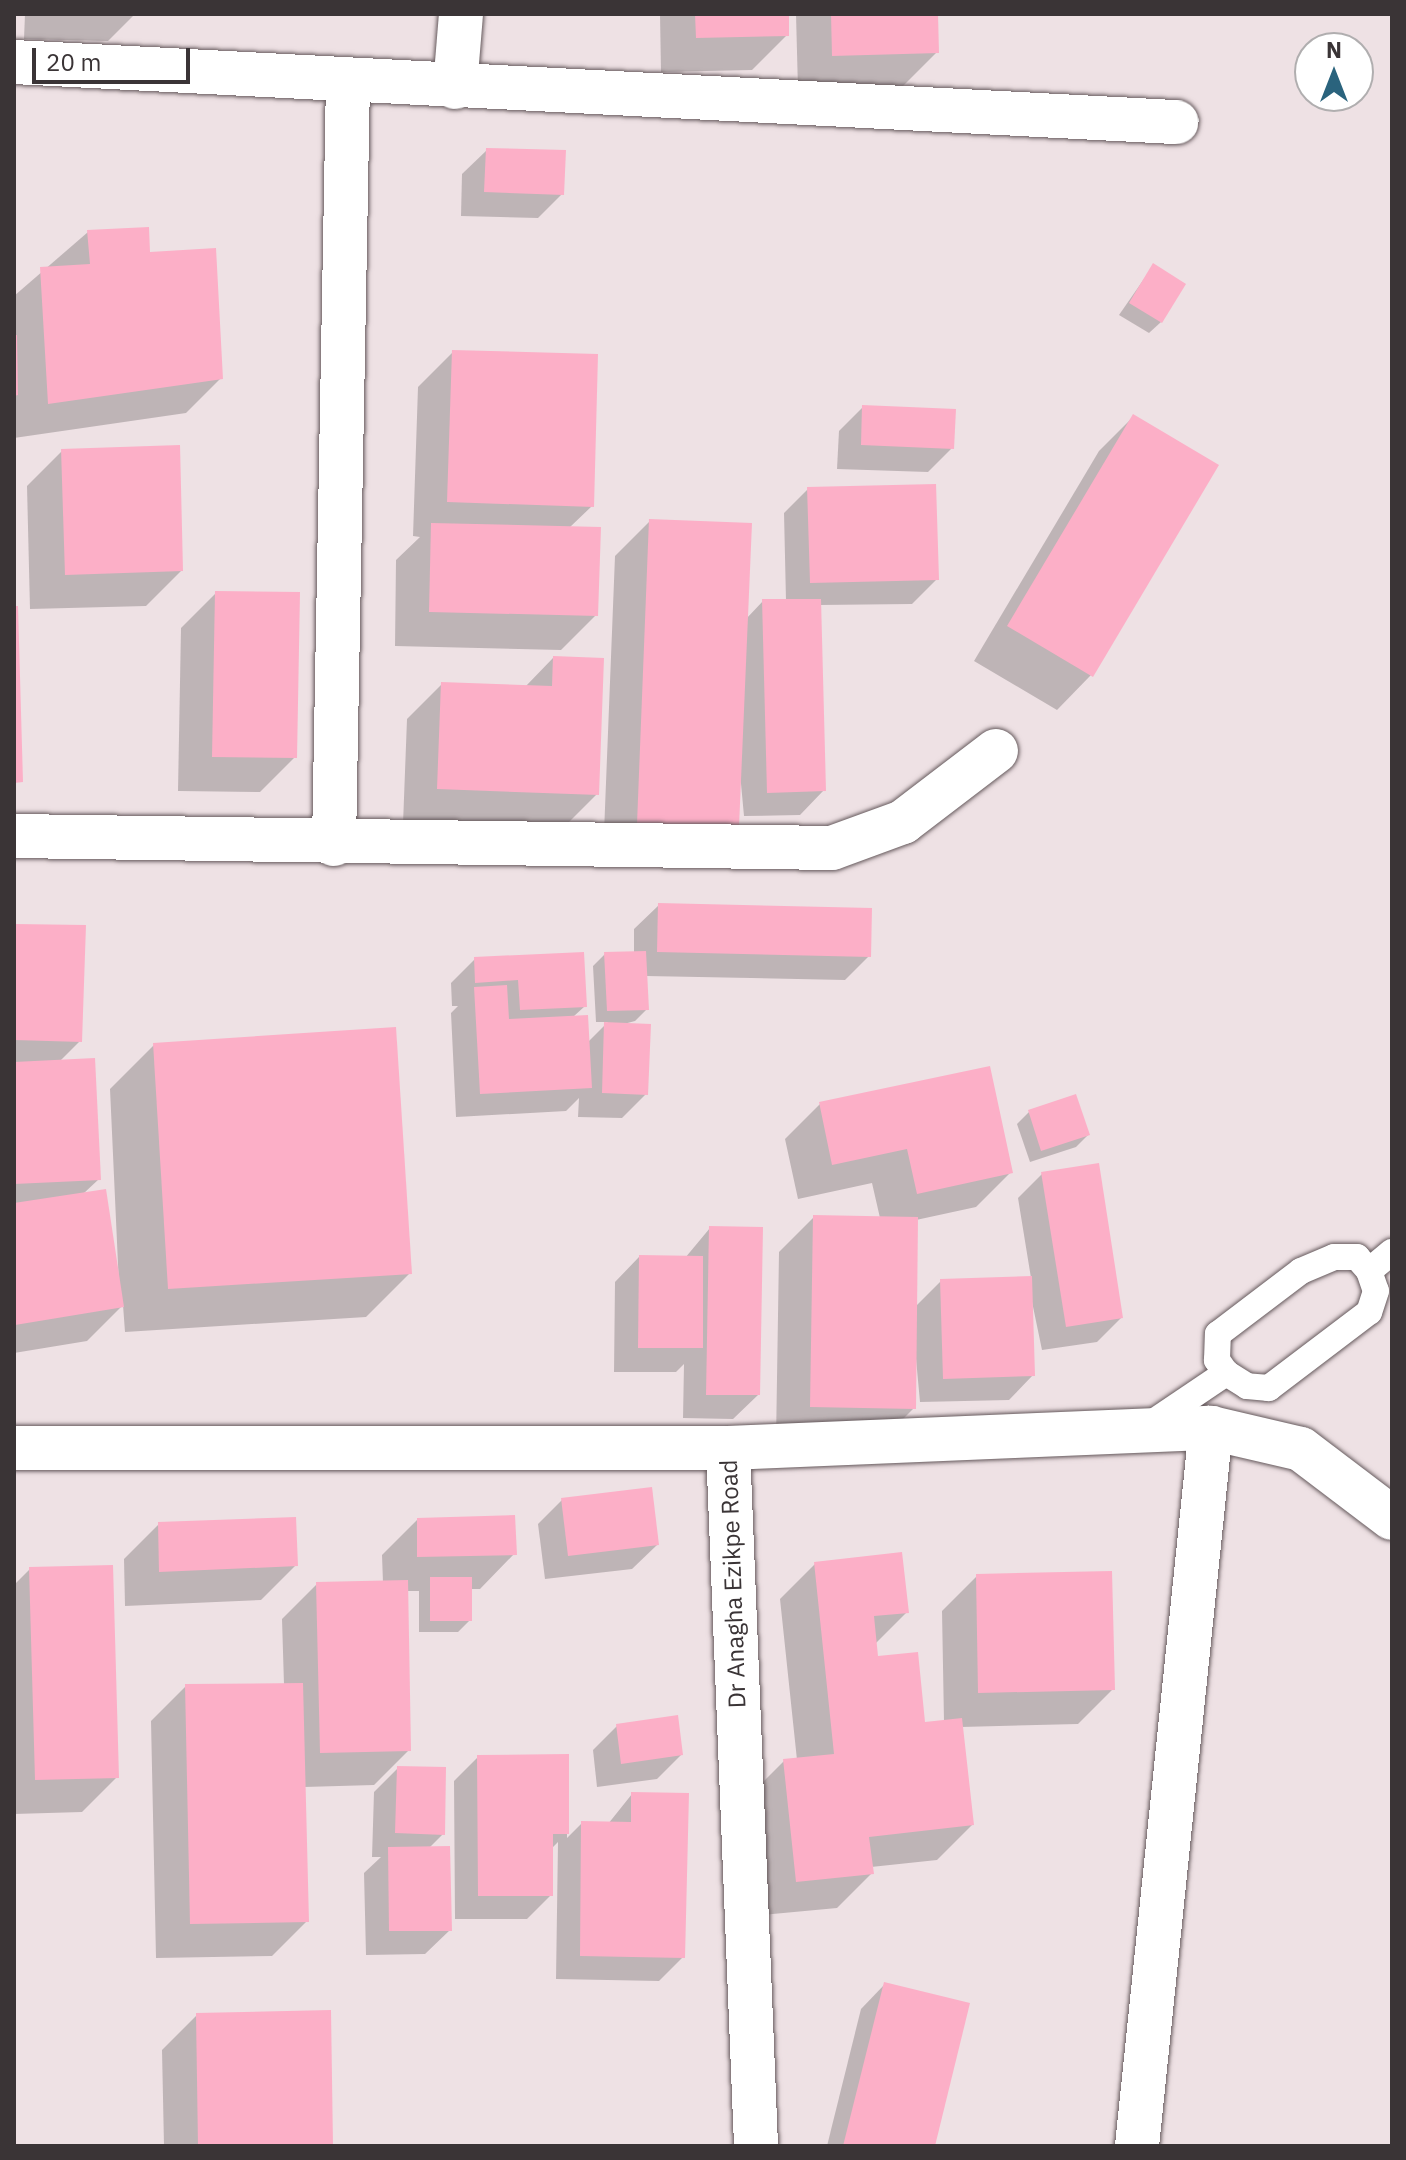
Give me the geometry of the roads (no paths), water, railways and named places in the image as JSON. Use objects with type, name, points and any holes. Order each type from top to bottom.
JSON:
[{"type":"street","points":[[455,87],[461,14]]},
{"type":"street","points":[[14,62],[1176,122]]},
{"type":"street","points":[[334,844],[348,81]]},
{"type":"street","points":[[14,836],[334,844],[832,848],[903,822],[996,751]]},
{"type":"street","points":[[728,1448],[1146,1427],[1211,1428],[1301,1449],[1392,1518]]},
{"type":"street","points":[[1137,2146],[1211,1428]]},
{"type":"street","name":"Dr Anagha Ezikpe Road","points":[[14,1448],[728,1448],[756,2146]]},
{"type":"lane","points":[[1369,1271],[1392,1252]]},
{"type":"lane","points":[[1334,1257],[1357,1257],[1369,1271],[1376,1291],[1369,1312],[1269,1388],[1247,1386],[1226,1373],[1217,1360],[1218,1334],[1301,1271],[1334,1257]]},
{"type":"lane","points":[[1146,1427],[1226,1373]]}]
